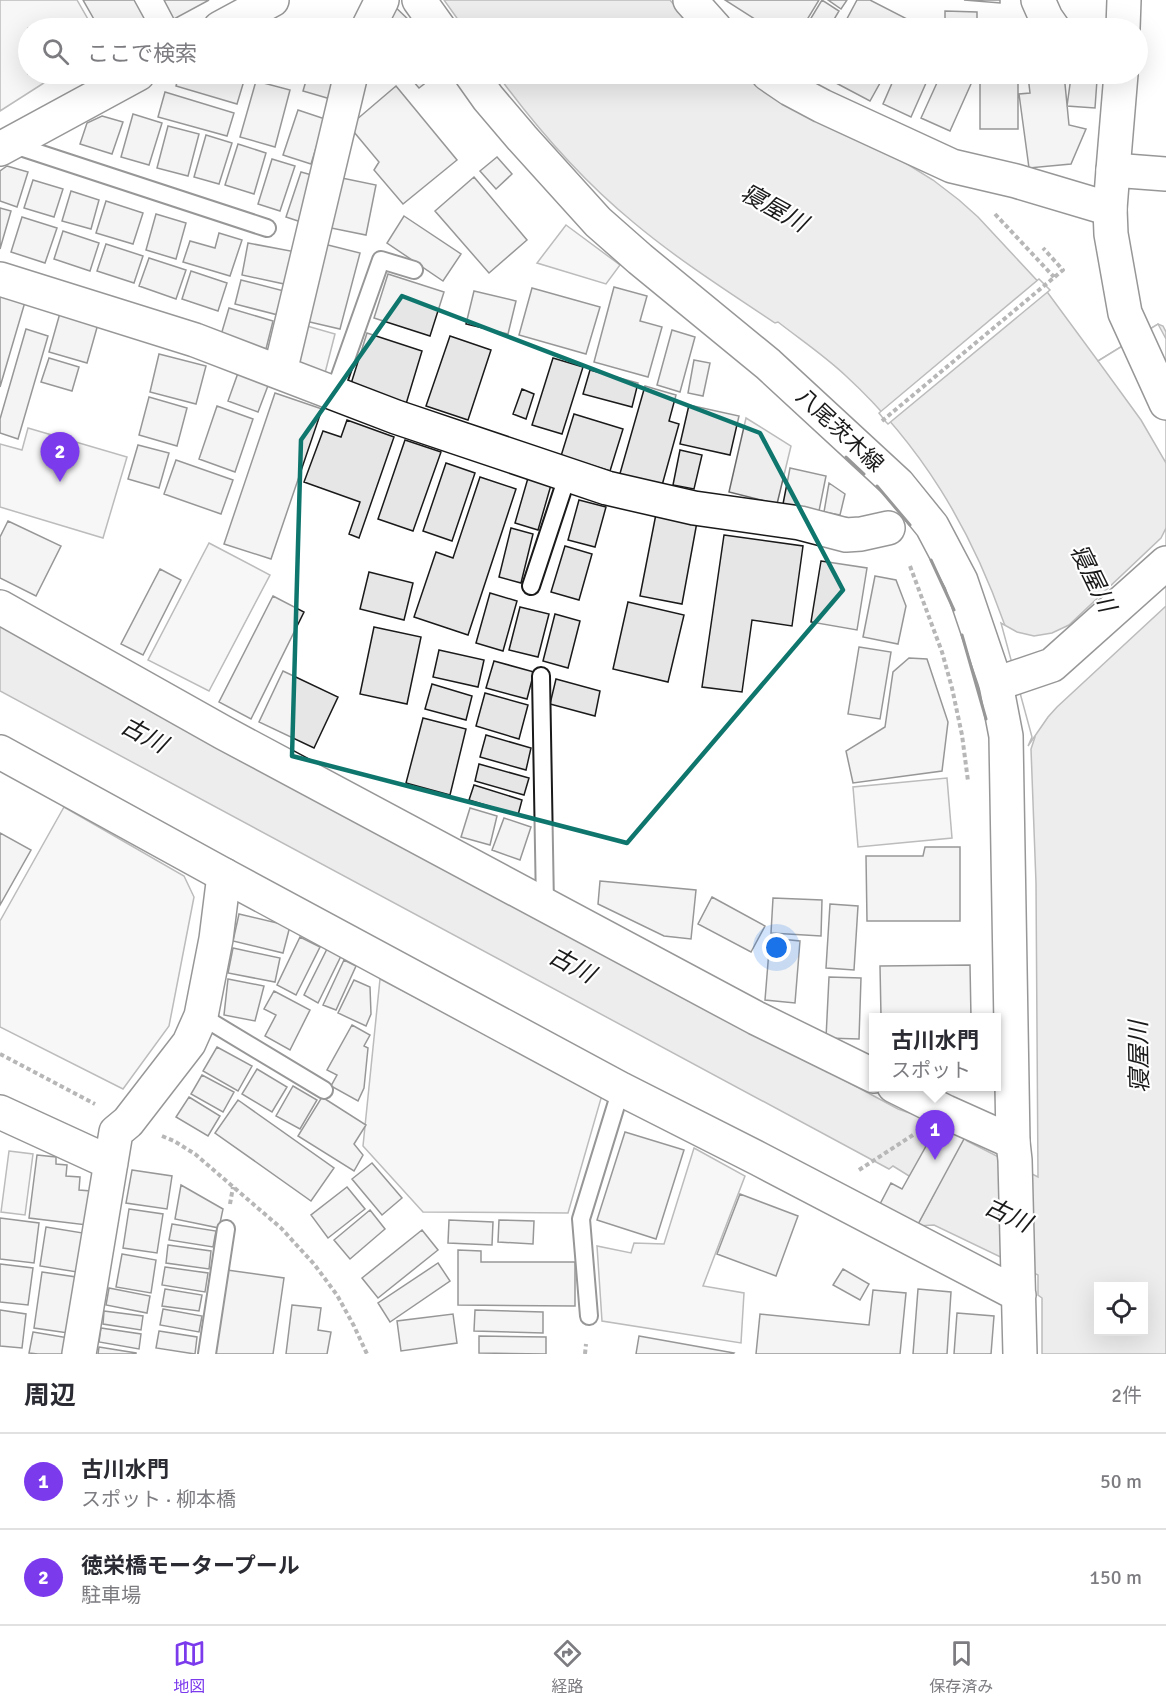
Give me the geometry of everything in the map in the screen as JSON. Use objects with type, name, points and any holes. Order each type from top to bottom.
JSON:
[{"type":"street","points":[[239,18],[272,0]]},
{"type":"street","points":[[373,18],[382,0]]},
{"type":"street","points":[[419,0],[432,18]]},
{"type":"street","points":[[690,0],[706,18]]},
{"type":"street","points":[[1038,0],[1046,18]]},
{"type":"street","points":[[1123,18],[1124,0]]},
{"type":"street","points":[[6,147],[120,84]]},
{"type":"street","points":[[280,372],[349,84]]},
{"type":"street","name":"八尾茨木線","points":[[478,84],[522,138],[598,222],[768,364],[898,484],[932,526],[961,581],[1002,682],[1006,736],[1020,1354]]},
{"type":"street","points":[[783,84],[822,106],[952,166],[1016,181],[1110,209]]},
{"type":"street","points":[[1118,84],[1110,209],[1114,260],[1125,313],[1166,403]]},
{"type":"street","points":[[1113,170],[1157,173]]},
{"type":"street","points":[[0,279],[195,340],[396,417],[608,488],[694,508],[800,523],[846,535],[888,528]]},
{"type":"street","points":[[1002,682],[1052,665],[1166,563]]},
{"type":"street","points":[[0,607],[224,733],[544,905],[756,1018],[869,1074]]},
{"type":"street","points":[[0,752],[621,1089],[759,1159],[1018,1283]]},
{"type":"street","points":[[79,1354],[116,1132],[128,1122],[189,1043],[201,1016],[216,939],[224,875]]},
{"type":"street","points":[[904,1091],[1014,1150]]},
{"type":"street","points":[[0,1116],[111,1163]]},
{"type":"lane","points":[[6,147],[267,228]]},
{"type":"lane","points":[[334,393],[381,260],[414,270]]},
{"type":"lane","points":[[531,586],[568,474]]},
{"type":"lane","points":[[541,676],[544,905]]},
{"type":"lane","points":[[201,1016],[324,1090]]},
{"type":"lane","points":[[589,1316],[581,1219],[621,1089]]},
{"type":"lane","points":[[207,1354],[226,1229]]},
{"type":"path","points":[[995,213],[1054,277]]},
{"type":"path","points":[[878,425],[1063,270],[1042,248]]},
{"type":"path","points":[[888,528],[905,555],[942,652],[962,735],[969,784]]},
{"type":"path","points":[[0,1054],[128,1122],[195,1154],[281,1228],[314,1264],[337,1295],[367,1354]]},
{"type":"path","points":[[868,1165],[917,1132]]},
{"type":"highlighted area","points":[[402,296],[760,433],[843,590],[627,843],[292,756],[301,440]]},
{"type":"shaded area","points":[[0,0],[77,0],[87,18],[18,18],[18,84],[42,84],[0,111]]},
{"type":"shaded area","points":[[566,225],[620,265],[606,284],[537,263]]},
{"type":"shaded area","points":[[300,324],[335,334],[325,373],[290,363]]},
{"type":"shaded area","points":[[746,418],[791,446],[777,504],[729,492]]},
{"type":"shaded area","points":[[28,428],[127,457],[103,538],[0,507],[0,444],[22,450]]},
{"type":"shaded area","points":[[209,543],[270,575],[209,691],[148,660]]},
{"type":"shaded area","points":[[947,778],[952,838],[858,847],[853,787]]},
{"type":"shaded area","points":[[64,807],[184,876],[194,897],[169,1026],[123,1089],[0,1027],[0,921]]},
{"type":"shaded area","points":[[380,979],[602,1095],[568,1213],[423,1212],[363,1146]]},
{"type":"shaded area","points":[[694,1148],[745,1176],[703,1286],[744,1293],[741,1343],[602,1321],[597,1246],[631,1253],[634,1243],[664,1244]]},
{"type":"shaded area","points":[[9,1151],[33,1154],[25,1215],[1,1212]]},
{"type":"water","points":[[444,0],[670,0],[685,18],[457,18]]},
{"type":"water","points":[[504,84],[760,84],[789,103],[891,154],[933,180],[959,200],[978,217],[1045,289],[1098,361],[1158,324],[1163,326],[1166,332],[1166,1354],[1042,1354],[1042,1298],[1038,1295],[1038,1275],[934,1225],[917,1226],[935,1192],[893,1166],[889,1169],[0,691],[0,626],[898,1109],[939,1123],[965,1137],[967,1141],[1038,1177],[1036,883],[1031,749],[1035,737],[1006,628],[976,554],[959,521],[920,459],[898,430],[846,376],[778,322],[775,323],[667,249],[614,206],[578,171]]},
{"type":"pier","points":[[1039,279],[1050,290],[888,424],[886,422],[879,413]]},
{"type":"pier","points":[[1158,324],[1166,339],[1166,463],[1141,420],[1098,361]]},
{"type":"pier","points":[[1166,528],[1166,606],[1057,707],[1028,746],[1032,737],[1001,623],[1017,632],[1034,636],[1052,633],[1069,625],[1161,538]]},
{"type":"building","points":[[83,0],[134,0],[144,18],[93,18]]},
{"type":"building","points":[[164,0],[209,0],[176,18],[173,18]]},
{"type":"building","points":[[725,0],[819,0],[808,18],[753,18]]},
{"type":"building","points":[[822,0],[839,11],[835,18],[811,18]]},
{"type":"building","points":[[828,0],[847,0],[841,9]]},
{"type":"building","points":[[857,0],[870,0],[905,18],[847,18]]},
{"type":"building","points":[[964,0],[1000,0],[1000,3]]},
{"type":"building","points":[[390,2],[407,18],[383,18]]},
{"type":"building","points":[[945,11],[977,12],[977,18],[945,18]]},
{"type":"building","points":[[176,84],[243,84],[237,104],[176,86]]},
{"type":"building","points":[[255,84],[267,84],[290,90],[275,147],[240,137]]},
{"type":"building","points":[[305,84],[338,84],[334,100],[303,91]]},
{"type":"building","points":[[838,84],[879,84],[870,101]]},
{"type":"building","points":[[892,84],[926,84],[911,117],[883,104]]},
{"type":"building","points":[[936,84],[971,84],[950,131],[921,118]]},
{"type":"building","points":[[980,84],[1018,84],[1018,129],[980,129]]},
{"type":"building","points":[[1029,84],[1065,84],[1069,125],[1086,129],[1071,164],[1029,168],[1019,94],[1030,93]]},
{"type":"building","points":[[1070,84],[1097,84],[1095,108],[1067,106]]},
{"type":"building","points":[[396,86],[457,160],[403,204],[374,170],[379,162],[349,126]]},
{"type":"building","points":[[165,92],[234,113],[227,136],[158,117]]},
{"type":"building","points":[[298,110],[325,119],[311,164],[283,155]]},
{"type":"building","points":[[133,114],[162,123],[149,165],[121,157]]},
{"type":"building","points":[[102,116],[123,122],[112,154],[80,144],[87,123]]},
{"type":"building","points":[[168,126],[199,134],[188,176],[157,168]]},
{"type":"building","points":[[206,135],[232,143],[219,184],[194,177]]},
{"type":"building","points":[[238,144],[266,153],[254,194],[225,185]]},
{"type":"building","points":[[497,157],[512,174],[496,189],[480,171]]},
{"type":"building","points":[[272,159],[295,166],[280,211],[258,204]]},
{"type":"building","points":[[7,166],[28,172],[17,207],[0,201],[0,171]]},
{"type":"building","points":[[301,172],[319,177],[304,223],[286,217]]},
{"type":"building","points":[[337,177],[376,185],[366,235],[326,227]]},
{"type":"building","points":[[474,177],[527,240],[489,273],[435,211]]},
{"type":"building","points":[[33,180],[63,189],[54,217],[24,208]]},
{"type":"building","points":[[71,191],[99,200],[91,229],[62,221]]},
{"type":"building","points":[[106,201],[143,213],[133,244],[96,233]]},
{"type":"building","points":[[0,208],[11,211],[0,249]]},
{"type":"building","points":[[156,214],[186,223],[176,259],[146,250]]},
{"type":"building","points":[[404,216],[461,254],[443,281],[387,243]]},
{"type":"building","points":[[22,217],[57,228],[45,263],[11,252]]},
{"type":"building","points":[[63,231],[99,243],[90,271],[54,259]]},
{"type":"building","points":[[219,233],[242,240],[230,276],[183,262],[190,241],[215,248]]},
{"type":"building","points":[[248,243],[296,252],[289,285],[242,275]]},
{"type":"building","points":[[320,243],[360,253],[340,329],[301,320]]},
{"type":"building","points":[[106,244],[143,256],[134,283],[97,271]]},
{"type":"building","points":[[149,258],[186,270],[176,299],[139,286]]},
{"type":"building","points":[[191,271],[227,283],[218,311],[182,299]]},
{"type":"building","points":[[388,274],[444,292],[430,336],[374,318]]},
{"type":"building","points":[[241,280],[284,291],[278,315],[235,304]]},
{"type":"building","points":[[614,287],[647,296],[640,321],[662,327],[648,377],[594,362]]},
{"type":"building","points":[[532,288],[600,307],[586,354],[519,335]]},
{"type":"building","points":[[474,291],[516,301],[508,334],[466,324]]},
{"type":"building","points":[[0,295],[25,302],[0,387]]},
{"type":"building","points":[[229,308],[273,321],[266,349],[221,335]]},
{"type":"building","points":[[60,313],[98,324],[87,363],[49,352]]},
{"type":"building","points":[[26,329],[48,336],[18,439],[0,433],[0,419]]},
{"type":"building","points":[[672,330],[695,337],[680,392],[657,385]]},
{"type":"building","points":[[367,333],[422,351],[406,404],[350,387]]},
{"type":"building","points":[[450,336],[491,350],[468,420],[426,406]]},
{"type":"building","points":[[159,354],[206,366],[196,404],[150,392]]},
{"type":"building","points":[[49,358],[79,367],[72,391],[41,382]]},
{"type":"building","points":[[553,358],[583,367],[562,434],[532,425]]},
{"type":"building","points":[[694,360],[710,363],[703,396],[688,393]]},
{"type":"building","points":[[590,370],[638,383],[632,407],[583,394]]},
{"type":"building","points":[[238,373],[269,383],[258,412],[228,401]]},
{"type":"building","points":[[645,386],[676,395],[669,421],[679,424],[661,489],[619,477]]},
{"type":"building","points":[[522,389],[534,394],[526,419],[513,414]]},
{"type":"building","points":[[275,393],[322,409],[271,559],[224,544]]},
{"type":"building","points":[[149,397],[187,408],[177,446],[139,435]]},
{"type":"building","points":[[689,405],[739,416],[730,455],[680,444]]},
{"type":"building","points":[[217,406],[253,419],[235,472],[199,459]]},
{"type":"building","points":[[574,414],[623,429],[610,471],[561,456]]},
{"type":"building","points":[[347,420],[394,437],[359,538],[349,534],[360,502],[304,482],[323,431],[341,437]]},
{"type":"building","points":[[405,440],[441,452],[413,531],[378,519]]},
{"type":"building","points":[[138,445],[169,453],[159,488],[128,479]]},
{"type":"building","points":[[680,450],[702,455],[694,489],[673,485]]},
{"type":"building","points":[[176,460],[233,480],[221,514],[164,494]]},
{"type":"building","points":[[446,463],[475,473],[452,541],[423,531]]},
{"type":"building","points":[[790,468],[826,476],[819,511],[783,504]]},
{"type":"building","points":[[480,477],[516,489],[468,635],[414,617],[436,552],[453,558]]},
{"type":"building","points":[[528,478],[551,485],[538,530],[515,523]]},
{"type":"building","points":[[829,483],[845,494],[840,515],[824,512]]},
{"type":"building","points":[[579,500],[606,507],[595,547],[568,540]]},
{"type":"building","points":[[656,514],[697,522],[682,604],[640,596]]},
{"type":"building","points":[[8,521],[61,546],[36,596],[0,578],[0,537]]},
{"type":"building","points":[[511,528],[533,534],[521,583],[499,577]]},
{"type":"building","points":[[724,535],[803,546],[792,626],[752,620],[742,692],[702,687]]},
{"type":"building","points":[[565,546],[592,554],[579,600],[551,592]]},
{"type":"building","points":[[821,561],[867,568],[857,630],[811,622]]},
{"type":"building","points":[[160,569],[181,580],[143,655],[121,644]]},
{"type":"building","points":[[369,572],[413,583],[404,620],[360,609]]},
{"type":"building","points":[[875,576],[896,580],[906,606],[898,644],[863,637]]},
{"type":"building","points":[[490,593],[517,601],[503,651],[476,643]]},
{"type":"building","points":[[273,596],[304,612],[251,719],[219,702]]},
{"type":"building","points":[[628,602],[684,615],[668,682],[613,669]]},
{"type":"building","points":[[520,607],[549,614],[538,657],[509,650]]},
{"type":"building","points":[[555,614],[580,621],[568,668],[543,661]]},
{"type":"building","points":[[374,627],[421,637],[407,704],[360,694]]},
{"type":"building","points":[[859,647],[891,652],[880,719],[848,714]]},
{"type":"building","points":[[439,650],[484,660],[478,687],[433,677]]},
{"type":"building","points":[[909,658],[927,659],[948,722],[942,771],[853,783],[846,751],[885,727],[893,672]]},
{"type":"building","points":[[494,661],[534,672],[527,699],[486,688]]},
{"type":"building","points":[[283,671],[338,697],[314,748],[259,722]]},
{"type":"building","points":[[556,679],[600,691],[595,716],[550,704]]},
{"type":"building","points":[[432,684],[472,696],[466,720],[425,709]]},
{"type":"building","points":[[485,693],[528,705],[519,739],[476,726]]},
{"type":"building","points":[[423,718],[466,729],[450,795],[406,783]]},
{"type":"building","points":[[486,735],[531,748],[526,770],[480,757]]},
{"type":"building","points":[[479,764],[529,778],[524,795],[475,781]]},
{"type":"building","points":[[474,785],[522,800],[518,815],[469,800]]},
{"type":"building","points":[[470,808],[497,816],[490,845],[461,837]]},
{"type":"building","points":[[504,818],[531,827],[520,860],[492,850]]},
{"type":"building","points":[[0,833],[31,850],[0,905]]},
{"type":"building","points":[[925,847],[960,847],[960,921],[867,921],[866,856],[923,856]]},
{"type":"building","points":[[600,881],[696,890],[691,939],[664,936],[598,904]]},
{"type":"building","points":[[712,897],[765,926],[751,952],[698,924]]},
{"type":"building","points":[[773,898],[822,900],[821,936],[771,933]]},
{"type":"building","points":[[830,904],[858,906],[854,970],[826,968]]},
{"type":"building","points":[[239,914],[290,926],[283,953],[233,941]]},
{"type":"building","points":[[300,937],[320,947],[296,995],[277,985]]},
{"type":"building","points":[[770,938],[800,941],[795,1003],[765,1000]]},
{"type":"building","points":[[233,948],[280,958],[275,982],[228,973]]},
{"type":"building","points":[[327,949],[341,956],[318,1003],[304,995]]},
{"type":"building","points":[[344,960],[356,966],[336,1010],[323,1005]]},
{"type":"building","points":[[970,965],[971,1013],[881,1013],[880,966]]},
{"type":"building","points":[[829,977],[861,978],[859,1039],[826,1038]]},
{"type":"building","points":[[228,979],[264,986],[255,1021],[224,1015]]},
{"type":"building","points":[[354,980],[370,987],[371,1014],[366,1026],[338,1013]]},
{"type":"building","points":[[274,991],[310,1010],[290,1050],[265,1036],[276,1015],[264,1009]]},
{"type":"building","points":[[352,1025],[370,1035],[364,1046],[368,1048],[364,1088],[358,1101],[331,1086],[337,1075],[327,1070]]},
{"type":"building","points":[[217,1047],[252,1066],[238,1091],[203,1071]]},
{"type":"building","points":[[257,1069],[287,1087],[272,1112],[242,1094]]},
{"type":"building","points":[[202,1075],[234,1092],[223,1112],[191,1094]]},
{"type":"building","points":[[293,1086],[317,1100],[300,1129],[276,1116]]},
{"type":"building","points":[[189,1097],[220,1116],[208,1136],[176,1117]]},
{"type":"building","points":[[322,1097],[366,1125],[354,1144],[363,1155],[354,1171],[298,1136]]},
{"type":"building","points":[[238,1100],[334,1168],[311,1201],[215,1133]]},
{"type":"building","points":[[939,1123],[965,1137],[917,1226],[879,1206],[891,1183],[902,1189]]},
{"type":"building","points":[[625,1132],[684,1150],[656,1239],[597,1220]]},
{"type":"building","points":[[37,1155],[56,1157],[56,1164],[67,1165],[66,1176],[80,1177],[79,1190],[91,1191],[87,1225],[29,1218]]},
{"type":"building","points":[[372,1163],[402,1198],[382,1215],[352,1179]]},
{"type":"building","points":[[132,1170],[172,1176],[167,1209],[126,1203]]},
{"type":"building","points":[[181,1185],[223,1209],[219,1228],[175,1219]]},
{"type":"building","points":[[347,1187],[365,1209],[328,1238],[311,1215]]},
{"type":"building","points":[[740,1194],[798,1216],[776,1276],[717,1254]]},
{"type":"building","points":[[129,1209],[163,1214],[157,1253],[123,1248]]},
{"type":"building","points":[[370,1210],[385,1229],[350,1259],[334,1240]]},
{"type":"building","points":[[0,1218],[39,1223],[34,1263],[0,1259]]},
{"type":"building","points":[[449,1220],[493,1222],[492,1245],[448,1243]]},
{"type":"building","points":[[499,1220],[534,1221],[533,1244],[498,1242]]},
{"type":"building","points":[[172,1224],[216,1231],[213,1247],[169,1240]]},
{"type":"building","points":[[46,1227],[83,1233],[77,1272],[40,1266]]},
{"type":"building","points":[[422,1230],[438,1250],[378,1298],[362,1278]]},
{"type":"building","points":[[168,1245],[211,1251],[209,1269],[166,1263]]},
{"type":"building","points":[[458,1250],[481,1251],[481,1262],[575,1262],[575,1306],[458,1305]]},
{"type":"building","points":[[122,1254],[156,1260],[151,1293],[116,1287]]},
{"type":"building","points":[[438,1263],[450,1281],[390,1322],[378,1303]]},
{"type":"building","points":[[0,1264],[33,1268],[28,1305],[0,1302]]},
{"type":"building","points":[[165,1267],[208,1273],[205,1292],[162,1285]]},
{"type":"building","points":[[843,1269],[869,1284],[860,1300],[833,1285]]},
{"type":"building","points":[[227,1270],[284,1278],[273,1354],[215,1354]]},
{"type":"building","points":[[42,1272],[83,1278],[75,1334],[34,1328]]},
{"type":"building","points":[[109,1288],[150,1296],[147,1313],[106,1305]]},
{"type":"building","points":[[165,1289],[202,1295],[199,1311],[162,1306]]},
{"type":"building","points":[[918,1289],[951,1292],[947,1354],[913,1354]]},
{"type":"building","points":[[873,1290],[906,1293],[900,1354],[756,1354],[760,1314],[869,1325]]},
{"type":"building","points":[[292,1305],[321,1308],[318,1330],[331,1332],[327,1354],[286,1354]]},
{"type":"building","points":[[163,1309],[202,1316],[199,1332],[160,1325]]},
{"type":"building","points":[[0,1310],[26,1314],[22,1348],[0,1346]]},
{"type":"building","points":[[475,1310],[543,1312],[543,1333],[474,1331]]},
{"type":"building","points":[[104,1311],[143,1316],[141,1330],[103,1324]]},
{"type":"building","points":[[957,1313],[994,1316],[991,1354],[954,1354]]},
{"type":"building","points":[[453,1314],[457,1343],[401,1351],[397,1321]]},
{"type":"building","points":[[101,1328],[141,1334],[139,1349],[99,1342]]},
{"type":"building","points":[[159,1331],[197,1337],[195,1354],[156,1348]]},
{"type":"building","points":[[33,1332],[75,1339],[69,1354],[29,1353]]},
{"type":"building","points":[[479,1336],[546,1337],[546,1354],[479,1353]]},
{"type":"building","points":[[639,1336],[734,1353],[636,1354]]},
{"type":"building","points":[[99,1347],[136,1353],[136,1354],[98,1354]]},
{"type":"wall","points":[[846,457],[864,474]]},
{"type":"wall","points":[[877,486],[910,525]]},
{"type":"wall","points":[[931,560],[954,610]]},
{"type":"wall","points":[[962,635],[986,719]]},
{"type":"place","name":"徳栄橋モータープール","points":[[60,482]]},
{"type":"place","name":"古川水門","points":[[935,1160]]},
{"type":"water label","name":"寝屋川","points":[[774,208]]},
{"type":"water label","name":"寝屋川","points":[[1093,578]]},
{"type":"water label","name":"古川","points":[[144,735]]},
{"type":"water label","name":"古川","points":[[572,965]]},
{"type":"water label","name":"寝屋川","points":[[1139,1057]]},
{"type":"water label","name":"古川","points":[[1008,1215]]}]
